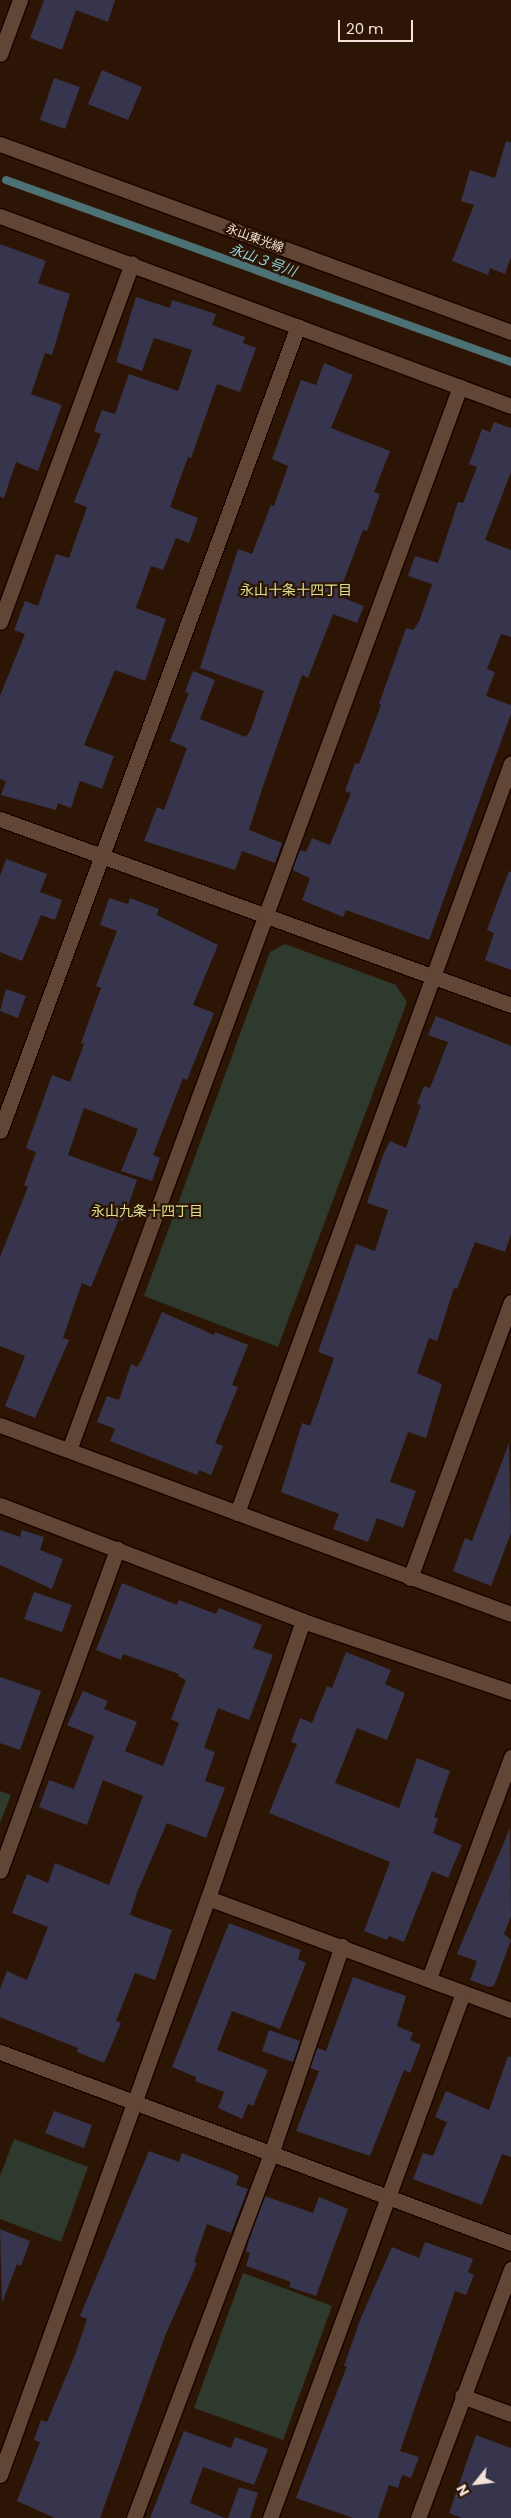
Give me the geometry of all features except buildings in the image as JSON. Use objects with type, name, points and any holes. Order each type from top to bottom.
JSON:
[{"type":"street","points":[[0,54],[20,0]]},
{"type":"street","name":"永山東光線","points":[[0,144],[511,332]]},
{"type":"street","points":[[0,216],[511,406]]},
{"type":"street","points":[[0,622],[132,264]]},
{"type":"street","points":[[0,1131],[298,326]]},
{"type":"street","points":[[69,1450],[267,917],[460,387]]},
{"type":"street","points":[[237,1512],[511,763]]},
{"type":"street","points":[[0,819],[511,1005]]},
{"type":"street","points":[[410,1578],[511,1302]]},
{"type":"street","points":[[0,1424],[511,1614]]},
{"type":"street","points":[[0,1505],[303,1621],[511,1692]]},
{"type":"street","points":[[0,1871],[117,1549]]},
{"type":"street","points":[[0,2475],[208,1898],[303,1621]]},
{"type":"street","points":[[429,1978],[511,1756]]},
{"type":"street","points":[[208,1898],[429,1978],[462,1993],[511,2010]]},
{"type":"street","points":[[134,2518],[271,2154],[342,1946]]},
{"type":"street","points":[[270,2518],[462,1993]]},
{"type":"street","points":[[0,2052],[134,2104],[388,2196],[511,2243]]},
{"type":"street","points":[[418,2518],[511,2269]]},
{"type":"street","points":[[462,2396],[511,2414]]},
{"type":"green space","points":[[285,944],[396,985],[407,1002],[278,1347],[144,1296],[270,952]]},
{"type":"green space","points":[[0,1791],[11,1795],[0,1823]]},
{"type":"green space","points":[[14,2139],[88,2167],[61,2242],[0,2219],[0,2176]]},
{"type":"green space","points":[[243,2273],[332,2306],[283,2440],[194,2408]]},
{"type":"waterway","name":"永山３号川","points":[[6,180],[511,362]]},
{"type":"district","name":"永山十条十四丁目","points":[[296,590]]},
{"type":"district","name":"永山九条十四丁目","points":[[147,1211]]}]
